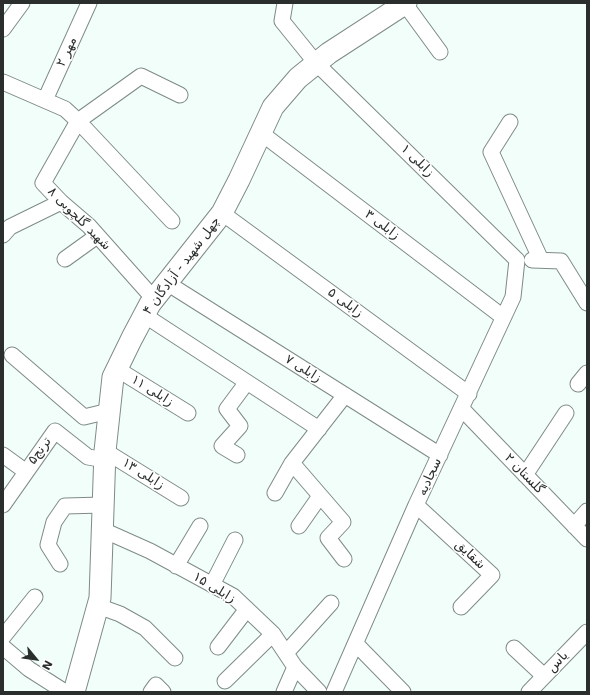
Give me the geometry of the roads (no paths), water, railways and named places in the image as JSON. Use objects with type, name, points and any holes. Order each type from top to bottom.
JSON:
[{"type":"street","name":"مهر ۲","points":[[45,100],[89,3]]},
{"type":"street","points":[[3,29],[19,4]]},
{"type":"street","name":"زابلی ۱","points":[[282,4],[282,21],[316,63],[517,260]]},
{"type":"street","points":[[406,4],[440,52]]},
{"type":"street","name":"چهل شهید - آزادگان ۴","points":[[74,692],[100,598],[105,456],[113,377],[149,307],[222,213],[273,106],[298,78],[329,53],[406,4]]},
{"type":"street","points":[[78,121],[141,76],[180,95]]},
{"type":"street","points":[[3,82],[65,109],[172,221]]},
{"type":"street","name":"شهید گلچوبی ۸","points":[[78,121],[43,183],[97,236],[149,307]]},
{"type":"street","points":[[510,122],[491,152],[541,260]]},
{"type":"street","name":"زابلی ۳","points":[[261,133],[503,317]]},
{"type":"street","points":[[3,235],[10,228],[61,202]]},
{"type":"street","name":"زابلی ۵","points":[[222,213],[468,394]]},
{"type":"street","points":[[65,259],[97,236]]},
{"type":"street","points":[[517,260],[561,261],[587,302]]},
{"type":"street","name":"سجادیه","points":[[334,692],[416,505],[462,409],[512,297],[517,260]]},
{"type":"street","name":"زابلی ۷","points":[[167,283],[440,455]]},
{"type":"street","points":[[149,307],[247,382],[319,429]]},
{"type":"street","points":[[12,355],[84,417],[109,411]]},
{"type":"street","name":"زابلی ۱۱","points":[[117,369],[188,413]]},
{"type":"street","points":[[237,456],[222,446],[240,426],[227,409],[247,382]]},
{"type":"street","points":[[275,493],[292,463],[345,395]]},
{"type":"street","name":"گلستان ۲","points":[[462,409],[587,539]]},
{"type":"street","points":[[525,475],[566,413]]},
{"type":"street","name":"زابلی ۱۳","points":[[54,431],[88,457],[105,456],[181,498]]},
{"type":"street","name":"ترنج۵","points":[[3,505],[54,431]]},
{"type":"street","points":[[3,455],[25,471]]},
{"type":"street","points":[[292,463],[343,522],[328,538],[344,559]]},
{"type":"street","points":[[299,526],[320,496]]},
{"type":"street","points":[[60,564],[48,545],[54,522],[65,506],[103,505]]},
{"type":"street","name":"شقایق","points":[[416,505],[492,575],[461,607]]},
{"type":"street","points":[[574,526],[587,511]]},
{"type":"street","points":[[176,566],[200,526]]},
{"type":"street","name":"زابلی ۱۵","points":[[103,530],[150,551],[233,596],[272,634],[294,667],[319,692]]},
{"type":"street","points":[[212,585],[235,540]]},
{"type":"street","points":[[3,637],[35,597]]},
{"type":"street","points":[[286,653],[331,603]]},
{"type":"street","points":[[98,606],[120,614],[145,628],[175,658]]},
{"type":"street","points":[[218,647],[247,609]]},
{"type":"street","name":"یاس","points":[[529,692],[587,632]]},
{"type":"street","points":[[225,681],[272,634]]},
{"type":"street","points":[[356,644],[403,692]]},
{"type":"street","points":[[3,647],[29,669],[66,692]]},
{"type":"street","points":[[514,648],[544,676]]},
{"type":"street","points":[[284,692],[294,667]]},
{"type":"street","points":[[151,692],[156,685],[164,692]]}]
